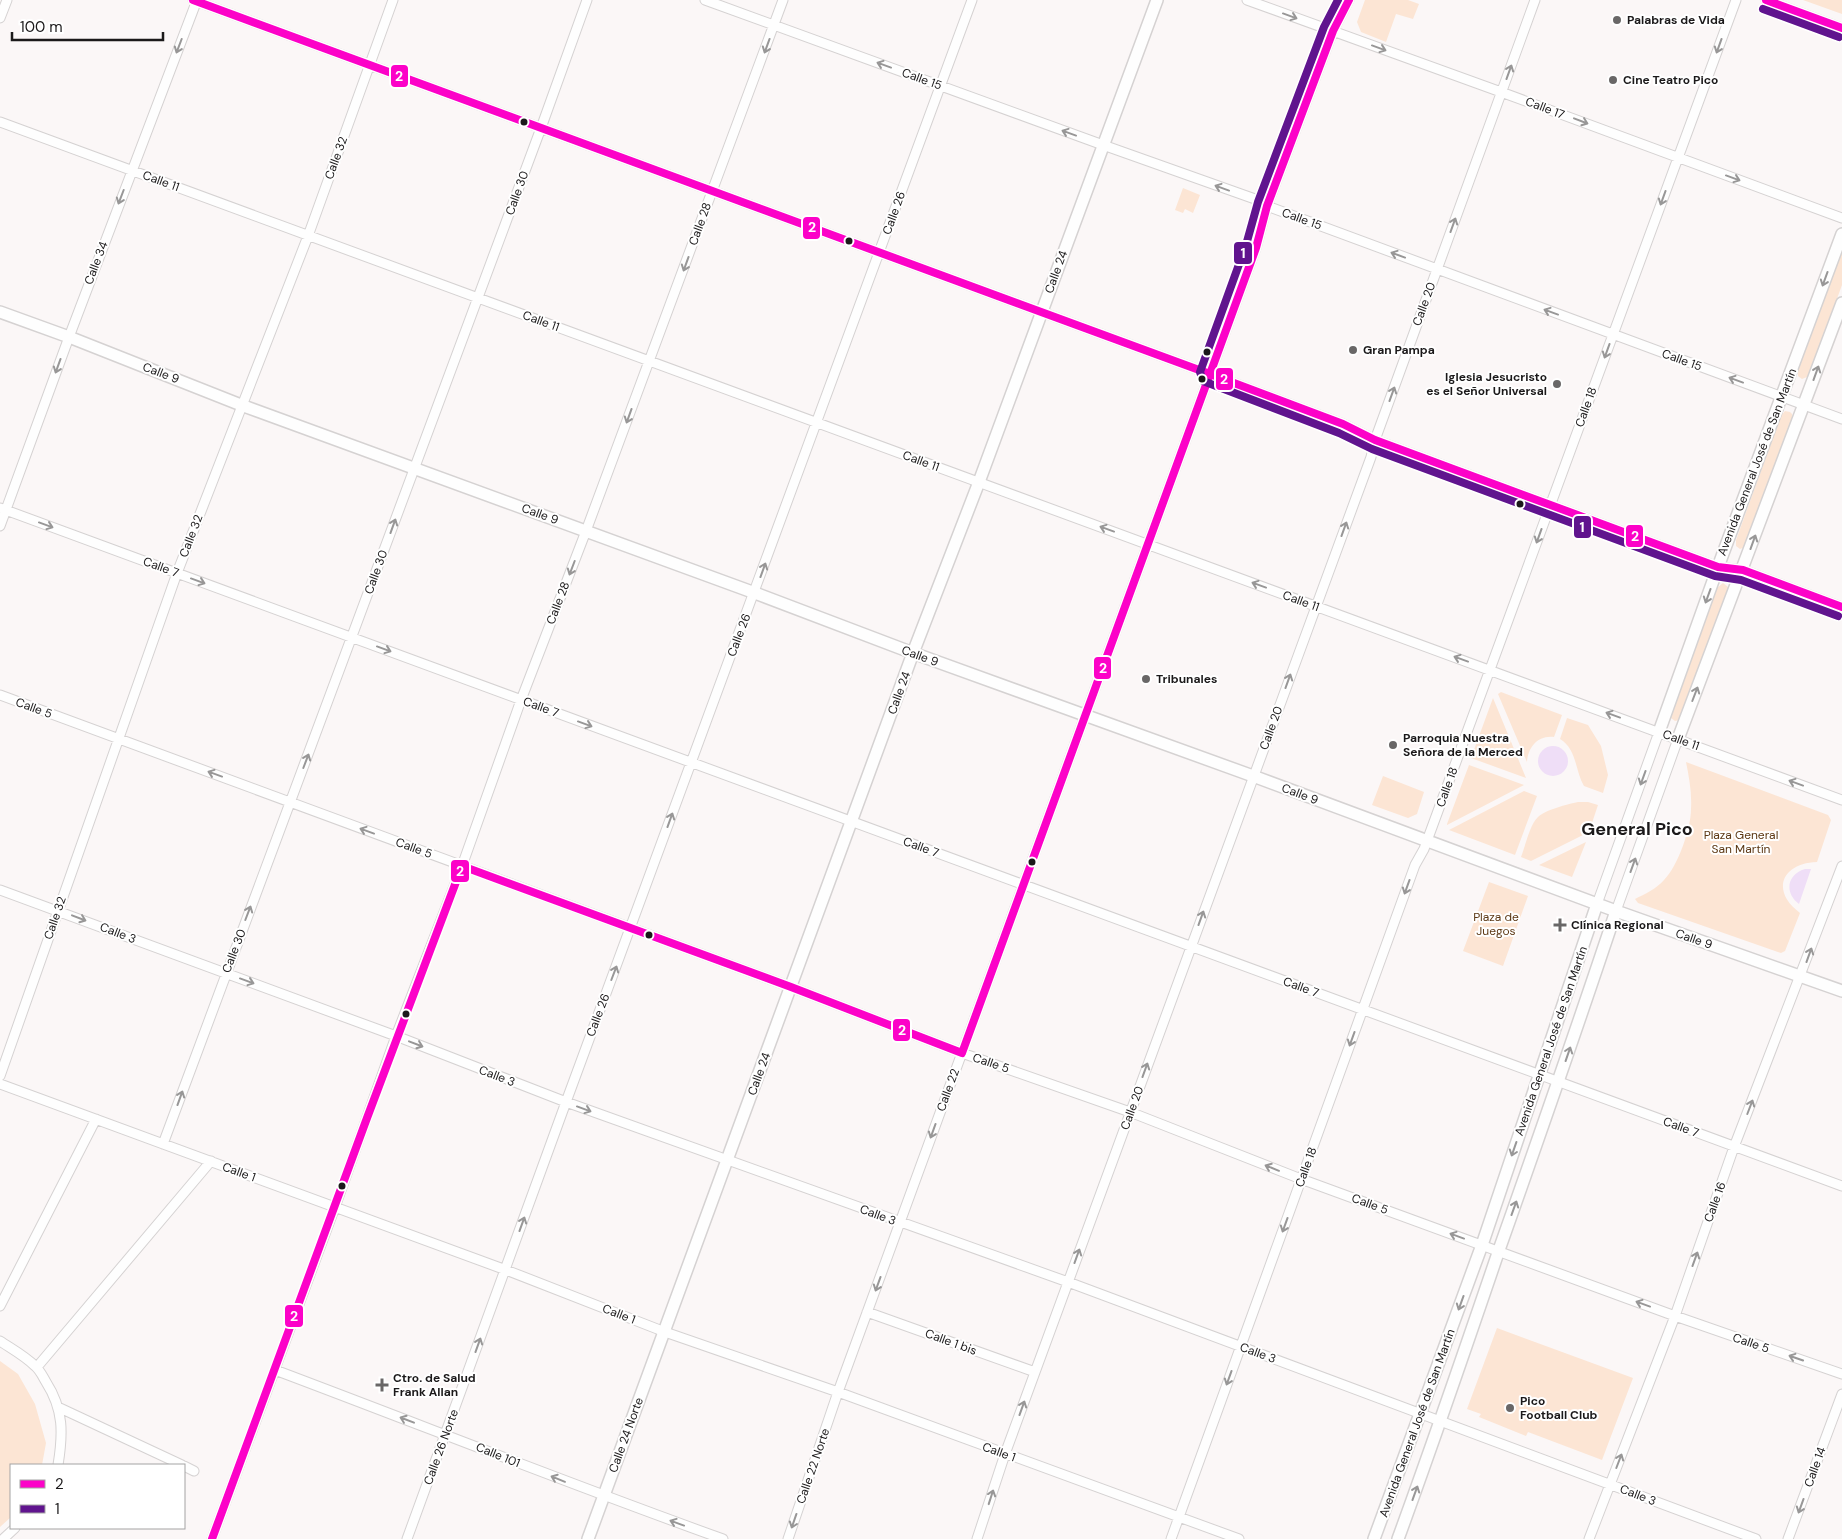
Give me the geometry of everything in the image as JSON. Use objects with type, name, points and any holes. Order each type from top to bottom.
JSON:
[{"type":"main road","name":"Calle 24","points":[[665,1332],[913,653],[979,482],[1157,0]]},
{"type":"main road","name":"Avenida General José de San Martín","points":[[1659,732],[1718,567],[1842,234]]},
{"type":"main road","name":"Avenida General José de San Martín","points":[[1678,739],[1842,303]]},
{"type":"main road","name":"Calle 9","points":[[0,312],[242,405],[755,592],[913,653],[1254,776],[1616,912],[1842,991]]},
{"type":"main road","name":"Avenida General José de San Martín","points":[[1374,1539],[1482,1245],[1597,904]]},
{"type":"main road","name":"Avenida General José de San Martín","points":[[1398,1539],[1442,1420],[1616,912]]},
{"type":"main road","name":"Calle 24 Norte","points":[[588,1539],[665,1332]]},
{"type":"street","points":[[0,18],[7,0]]},
{"type":"street","points":[[195,0],[1210,374],[1343,424],[1375,440],[1718,567],[1743,570],[1842,607]]},
{"type":"street","name":"Calle 34","points":[[0,526],[3,509],[195,0]]},
{"type":"street","name":"Calle 32","points":[[0,1076],[177,573],[308,236],[393,0]]},
{"type":"street","name":"Calle 30","points":[[163,1144],[587,0]]},
{"type":"street","name":"Calle 15","points":[[705,0],[1255,199],[1267,206],[1437,270],[1842,419]]},
{"type":"street","name":"Calle 28","points":[[212,1539],[396,1036],[462,866],[521,700],[650,361],[783,0]]},
{"type":"street","name":"Calle 26","points":[[506,1270],[566,1102],[972,0]]},
{"type":"street","name":"Calle 17","points":[[1247,0],[1842,218]]},
{"type":"street","name":"Calle 22","points":[[838,1392],[1256,248],[1267,206],[1333,31],[1349,0]]},
{"type":"street","name":"Calle 20","points":[[977,1539],[1005,1454],[1371,457],[1375,440],[1535,0]]},
{"type":"street","name":"Calle 18","points":[[1171,1539],[1415,866],[1427,842],[1736,0]]},
{"type":"street","points":[[1766,0],[1842,28]]},
{"type":"street","name":"Calle 11","points":[[0,122],[1842,800]]},
{"type":"street","name":"Calle 7","points":[[3,509],[1842,1186]]},
{"type":"street","name":"Calle 5","points":[[0,695],[791,987],[962,1053],[1130,1112],[1301,1179],[1674,1316],[1842,1374]]},
{"type":"street","name":"Avenida General José de San Martín","points":[[1597,904],[1659,732]]},
{"type":"street","name":"Avenida General José de San Martín","points":[[1616,912],[1678,739]]},
{"type":"street","name":"Calle 16","points":[[1589,1539],[1674,1316],[1734,1147],[1842,866]]},
{"type":"street","name":"Calle 3","points":[[0,890],[396,1036],[566,1102],[1068,1282],[1442,1420],[1756,1539]]},
{"type":"street","name":"Calle 1","points":[[0,1084],[506,1270],[665,1332],[838,1392],[1239,1539]]},
{"type":"street","points":[[0,1306],[96,1119]]},
{"type":"street","points":[[37,1367],[211,1162]]},
{"type":"street","name":"Calle 26 Norte","points":[[407,1539],[506,1270]]},
{"type":"street","name":"Calle 1 bis","points":[[867,1312],[1035,1372]]},
{"type":"street","points":[[0,1341],[37,1367],[60,1408],[62,1440],[58,1464]]},
{"type":"street","name":"Calle 101","points":[[274,1370],[445,1434],[604,1497],[722,1539]]},
{"type":"street","name":"Calle 22 Norte","points":[[788,1539],[838,1392]]},
{"type":"street","name":"Calle 14","points":[[1788,1539],[1842,1394]]},
{"type":"street","points":[[60,1408],[179,1464]]},
{"type":"street","points":[[185,1467],[194,1471]]},
{"type":"street","points":[[3,1539],[14,1529]]},
{"type":"green space","points":[[1365,0],[1408,0],[1419,4],[1413,19],[1396,14],[1386,42],[1361,32],[1357,22]]},
{"type":"green space","points":[[1803,0],[1842,0],[1842,14]]},
{"type":"green space","points":[[1183,188],[1200,195],[1193,213],[1185,209],[1183,213],[1175,210]]},
{"type":"green space","points":[[1842,250],[1842,285],[1809,375],[1802,379],[1798,376],[1798,370]]},
{"type":"green space","points":[[1785,411],[1792,414],[1792,420],[1745,547],[1740,549],[1736,546],[1736,540],[1781,416]]},
{"type":"green space","points":[[1723,583],[1728,587],[1728,593],[1680,720],[1675,721],[1671,718],[1671,713],[1717,588]]},
{"type":"green space","points":[[1501,692],[1562,715],[1554,737],[1543,738],[1535,743],[1529,751],[1527,762],[1498,694]]},
{"type":"green space","points":[[1493,698],[1526,778],[1471,758]]},
{"type":"green space","points":[[1567,718],[1588,725],[1601,746],[1608,775],[1603,793],[1584,786],[1570,748],[1560,739]]},
{"type":"green space","name":"Plaza General San Martín","points":[[1686,762],[1828,815],[1831,820],[1817,862],[1795,867],[1784,880],[1785,896],[1800,913],[1785,951],[1781,953],[1638,903],[1635,899],[1654,889],[1664,880],[1674,866],[1683,846],[1689,826],[1691,809],[1691,791]]},
{"type":"green space","points":[[1469,765],[1524,785],[1447,825],[1447,824]]},
{"type":"green space","points":[[1383,776],[1424,792],[1417,814],[1408,818],[1372,805]]},
{"type":"green space","points":[[1524,791],[1537,796],[1515,855],[1449,830]]},
{"type":"green space","points":[[1578,802],[1598,805],[1589,832],[1531,861],[1521,857],[1530,830],[1535,820],[1541,814]]},
{"type":"green space","points":[[1586,842],[1572,877],[1539,865]]},
{"type":"green space","name":"Plaza de Juegos","points":[[1489,882],[1528,896],[1503,966],[1463,951]]},
{"type":"green space","points":[[1497,1328],[1633,1378],[1602,1460],[1528,1432],[1526,1436],[1479,1417],[1481,1414],[1467,1409]]},
{"type":"green space","points":[[0,1361],[18,1374],[35,1404],[46,1443],[42,1464],[10,1464],[10,1518],[0,1527]]},
{"type":"shaded area","points":[[1553,746],[1564,750],[1568,761],[1564,772],[1553,776],[1542,772],[1538,761],[1542,750]]},
{"type":"shaded area","points":[[1805,869],[1811,869],[1799,904],[1791,895],[1790,884],[1794,875]]},
{"type":"transit line","name":"2","points":[[193,0],[1210,374],[1343,424],[1375,440],[1718,567],[1743,570],[1842,607]]},
{"type":"transit line","name":"1","points":[[1338,0],[1324,27],[1258,202],[1246,245],[1200,372],[1203,381],[1339,433],[1372,449],[1715,576],[1741,580],[1838,616]]},
{"type":"transit line","name":"2","points":[[212,1539],[462,866],[791,987],[962,1053],[1256,248],[1267,206],[1333,31],[1349,0]]},
{"type":"transit line","name":"2","points":[[1766,0],[1842,28]]},
{"type":"transit line","name":"1","points":[[1763,9],[1839,37]]},
{"type":"place","name":"Palabras de Vida","points":[[1617,20]]},
{"type":"place","name":"Cine Teatro Pico","points":[[1613,80]]},
{"type":"place","name":"Gran Pampa","points":[[1353,350]]},
{"type":"place","name":"Iglesia Jesucristo es el Señor Universal","points":[[1557,384]]},
{"type":"place","name":"Tribunales","points":[[1146,679]]},
{"type":"place","name":"Parroquia Nuestra Señora de la Merced","points":[[1393,745]]},
{"type":"place","name":"Clínica Regional","points":[[1560,925]]},
{"type":"place","name":"Ctro. de Salud Frank Allan","points":[[382,1385]]},
{"type":"place","name":"Pico Football Club","points":[[1510,1408]]},
{"type":"district","name":"General Pico","points":[[1637,829]]}]
